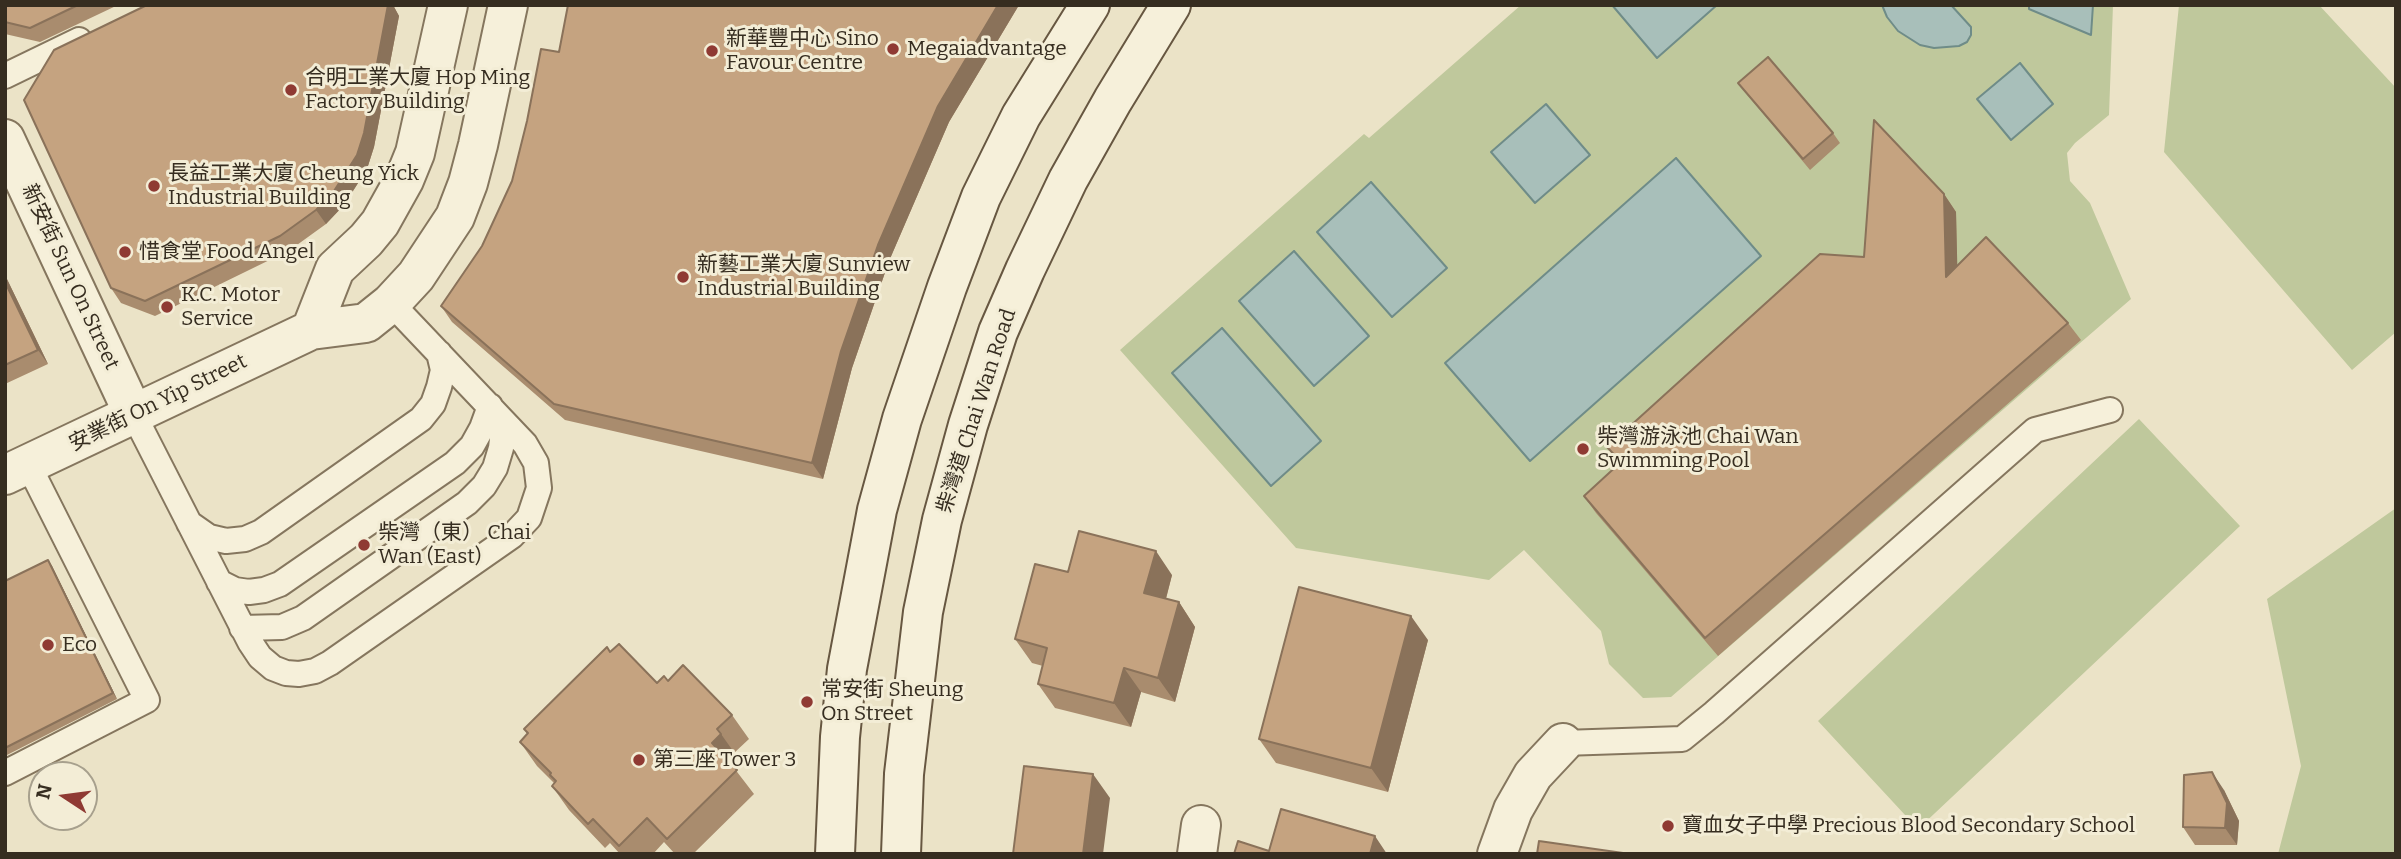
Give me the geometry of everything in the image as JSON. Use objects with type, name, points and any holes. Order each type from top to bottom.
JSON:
[{"type":"main road","points":[[311,330],[335,269],[380,223],[404,180],[415,153],[448,5]]},
{"type":"main road","name":"安業街 On Yip Street","points":[[17,470],[311,330],[366,323],[391,303],[415,276],[455,217],[478,145],[508,5]]},
{"type":"main road","points":[[835,854],[840,737],[847,669],[877,510],[902,419],[981,197],[1021,116],[1090,5]]},
{"type":"main road","name":"柴灣道 Chai Wan Road","points":[[901,854],[904,774],[923,612],[942,520],[968,425],[998,332],[1068,180],[1171,5]]},
{"type":"main road","name":"新安街 Sun On Street","points":[[5,139],[134,415]]},
{"type":"main road","points":[[1497,854],[1513,810],[1533,775],[1563,743]]},
{"type":"lane","points":[[5,76],[105,28]]},
{"type":"lane","points":[[134,415],[242,628],[260,657],[286,673],[315,671],[512,536],[529,518],[539,488],[536,463],[525,444],[391,303]]},
{"type":"lane","points":[[189,523],[209,537],[226,541],[245,539],[261,532],[421,419],[433,404],[439,387],[443,370],[439,353]]},
{"type":"lane","points":[[1563,743],[1682,739],[2035,429],[2110,410]]},
{"type":"lane","points":[[219,582],[235,590],[248,592],[280,584],[456,463],[497,414]]},
{"type":"lane","points":[[242,628],[282,627],[303,618],[467,503],[484,486],[495,468],[501,448],[497,414]]},
{"type":"lane","points":[[5,773],[148,700],[17,470]]},
{"type":"green space","name":"柴灣游泳池 Chai Wan Swimming Pool","points":[[1521,5],[2113,5],[2109,115],[2067,153],[2070,181],[2090,203],[2131,299],[1671,697],[1643,698],[1609,664],[1601,631],[1524,550],[1489,580],[1296,548],[1120,350],[1364,134],[1369,138]]},
{"type":"green space","points":[[2179,5],[2319,5],[2396,88],[2396,332],[2352,370],[2164,152]]},
{"type":"green space","points":[[2139,419],[2240,526],[1918,829],[1818,721]]},
{"type":"green space","points":[[2396,508],[2396,854],[2278,854],[2301,766],[2267,599]]},
{"type":"water","points":[[1612,5],[1717,5],[1657,58]]},
{"type":"water","points":[[1882,5],[1951,5],[1971,27],[1971,35],[1967,42],[1959,46],[1934,48],[1920,45],[1898,31]]},
{"type":"water","points":[[2029,5],[2093,5],[2091,35],[2029,9]]},
{"type":"water","points":[[2020,63],[2053,104],[2011,140],[1977,99]]},
{"type":"water","points":[[1546,104],[1590,155],[1535,203],[1491,152]]},
{"type":"water","points":[[1676,158],[1761,256],[1530,461],[1445,363]]},
{"type":"water","points":[[1371,182],[1447,268],[1392,317],[1317,232]]},
{"type":"water","points":[[1294,251],[1369,336],[1314,386],[1239,301]]},
{"type":"water","points":[[1222,328],[1321,441],[1271,486],[1172,373]]},
{"type":"building","points":[[5,5],[78,5],[30,28],[5,22]]},
{"type":"building","points":[[147,5],[388,5],[364,133],[357,155],[334,191],[316,210],[280,236],[145,301],[111,288],[24,100],[54,50]]},
{"type":"building","name":"新藝工業大廈 Sunview Industrial Building","points":[[568,5],[998,5],[938,106],[878,245],[841,351],[812,463],[554,404],[441,306],[482,246],[512,181],[541,49],[559,52]]},
{"type":"building","points":[[1768,57],[1833,133],[1803,159],[1738,83]]},
{"type":"building","points":[[1874,120],[1944,194],[1946,277],[1986,237],[2068,323],[1705,638],[1584,496],[1621,462],[1607,447],[1820,254],[1864,257]]},
{"type":"building","points":[[5,282],[38,350],[5,365]]},
{"type":"building","points":[[1079,531],[1156,551],[1144,593],[1179,602],[1158,678],[1124,668],[1114,703],[1038,684],[1047,648],[1015,639],[1035,564],[1068,572]]},
{"type":"building","name":"Eco","points":[[48,560],[113,693],[5,748],[5,581]]},
{"type":"building","points":[[1299,587],[1411,616],[1371,768],[1259,739]]},
{"type":"building","name":"第三座 Tower 3","points":[[619,644],[657,683],[664,676],[668,681],[683,665],[732,715],[717,729],[721,734],[712,743],[737,770],[667,839],[647,818],[619,846],[593,819],[588,824],[552,786],[556,781],[551,773],[520,742],[528,733],[524,729],[607,647],[610,652]]},
{"type":"building","points":[[1024,766],[1093,774],[1083,854],[1013,854]]},
{"type":"building","points":[[2212,772],[2227,803],[2225,828],[2183,827],[2184,775]]},
{"type":"building","points":[[1281,809],[1375,836],[1370,854],[1234,854],[1238,841],[1269,851]]},
{"type":"building","points":[[1539,841],[1630,854],[1537,854]]},
{"type":"place","name":"Megaiadvantage","points":[[893,49]]},
{"type":"place","name":"新華豐中心 Sino Favour Centre","points":[[712,51]]},
{"type":"place","name":"合明工業大廈 Hop Ming Factory Building","points":[[291,90]]},
{"type":"place","name":"長益工業大廈 Cheung Yick Industrial Building","points":[[154,186]]},
{"type":"place","name":"惜食堂 Food Angel","points":[[125,252]]},
{"type":"place","name":"新藝工業大廈 Sunview Industrial Building","points":[[683,277]]},
{"type":"place","name":"K.C. Motor Service","points":[[167,307]]},
{"type":"place","name":"柴灣游泳池 Chai Wan Swimming Pool","points":[[1583,449]]},
{"type":"place","name":"柴灣（東） Chai Wan (East)","points":[[364,545]]},
{"type":"place","name":"Eco","points":[[48,645]]},
{"type":"place","name":"常安街 Sheung On Street","points":[[807,702]]},
{"type":"place","name":"第三座 Tower 3","points":[[639,760]]},
{"type":"place","name":"寶血女子中學 Precious Blood Secondary School","points":[[1668,826]]}]
